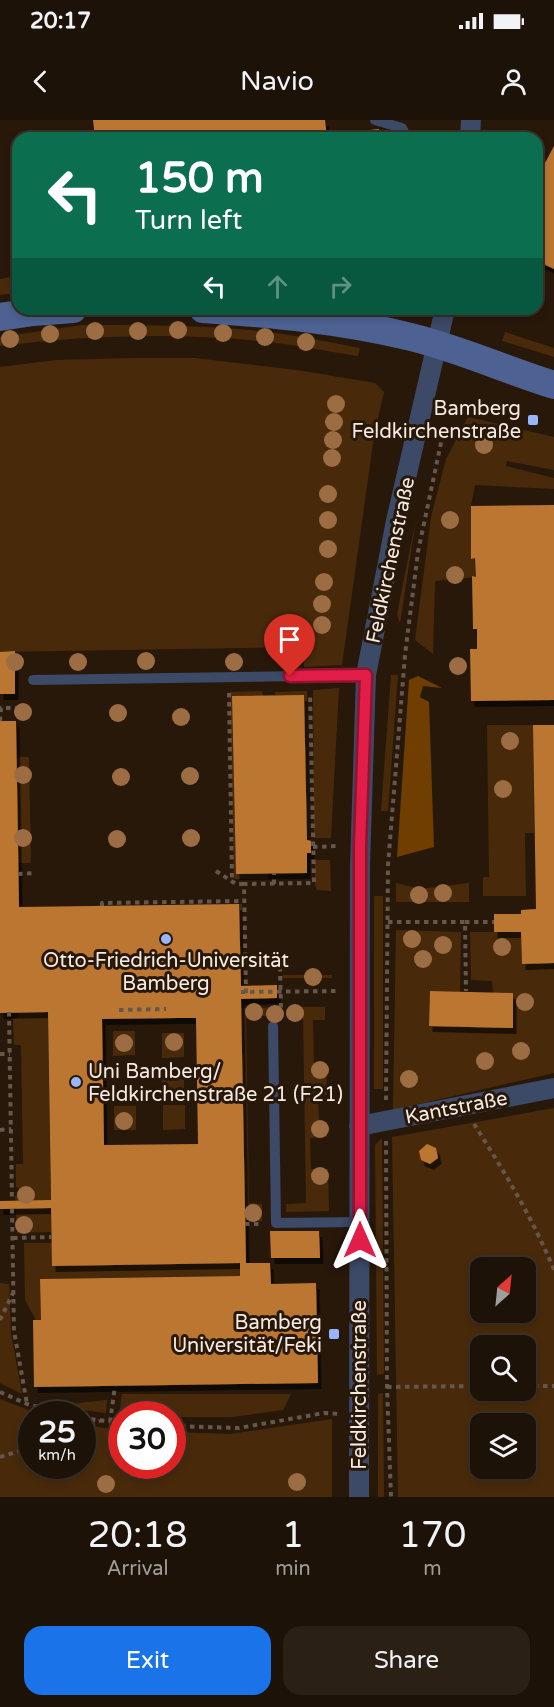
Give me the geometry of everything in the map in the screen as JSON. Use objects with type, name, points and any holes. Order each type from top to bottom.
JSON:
[{"type":"main road","points":[[284,315],[413,338],[554,385]]},
{"type":"street","name":"Feldkirchenstraße","points":[[360,1497],[360,825],[366,675],[396,521],[444,315]]},
{"type":"street","name":"Kantstraße","points":[[359,1126],[554,1088]]},
{"type":"lane","points":[[375,120],[402,128],[404,132]]},
{"type":"lane","points":[[33,680],[366,675]]},
{"type":"lane","points":[[273,1026],[276,1223],[360,1222]]},
{"type":"path","points":[[391,1497],[387,1387],[388,864],[405,655],[418,552],[442,438],[421,416]]},
{"type":"path","points":[[216,871],[236,884],[314,883],[310,676]]},
{"type":"path","points":[[229,677],[232,882]]},
{"type":"path","points":[[0,721],[1,708],[33,708]]},
{"type":"path","points":[[18,874],[36,873]]},
{"type":"path","points":[[274,873],[274,884]]},
{"type":"path","points":[[244,884],[243,992],[313,992]]},
{"type":"path","points":[[102,906],[102,903],[244,901]]},
{"type":"path","points":[[388,922],[494,922]]},
{"type":"path","points":[[465,922],[466,991]]},
{"type":"path","points":[[280,967],[281,1016]]},
{"type":"path","points":[[119,1010],[165,1009]]},
{"type":"path","points":[[9,1012],[12,1201]]},
{"type":"path","points":[[0,1054],[10,1054]]},
{"type":"path","points":[[463,1106],[506,1176],[542,1242],[554,1270]]},
{"type":"path","points":[[0,1130],[11,1130]]},
{"type":"path","points":[[12,1209],[14,1331],[26,1401]]},
{"type":"path","points":[[13,1238],[51,1237]]},
{"type":"path","points":[[0,1320],[14,1293]]},
{"type":"path","points":[[113,1401],[115,1386]]},
{"type":"path","points":[[359,1387],[470,1386]]},
{"type":"path","points":[[536,1386],[554,1386]]},
{"type":"path","points":[[0,1392],[20,1401]]},
{"type":"path","points":[[186,1426],[239,1428],[324,1413],[359,1415]]},
{"type":"path","points":[[96,1420],[108,1422]]},
{"type":"path","points":[[96,1423],[100,1421]]},
{"type":"path","points":[[0,1457],[18,1451]]},
{"type":"shaded area","points":[[12,277],[12,294],[0,295],[0,279]]},
{"type":"shaded area","points":[[82,325],[238,329],[284,334],[360,348],[358,356],[276,343],[173,336],[103,337],[0,346],[0,337]]},
{"type":"shaded area","points":[[505,332],[554,348],[554,357],[502,341]]},
{"type":"shaded area","points":[[195,358],[297,370],[375,383],[384,392],[374,436],[342,665],[304,667],[303,647],[0,652],[0,367],[56,360]]},
{"type":"shaded area","points":[[468,417],[554,437],[554,470],[507,461],[506,466],[554,478],[554,489],[475,485],[471,506],[471,558],[475,558],[476,577],[435,581],[433,654],[415,640],[431,517],[446,459]]},
{"type":"shaded area","points":[[416,519],[400,624],[397,614]]},
{"type":"shaded area","points":[[391,675],[398,675],[388,811],[381,811]]},
{"type":"shaded area","points":[[418,676],[442,688],[423,686],[420,697],[429,702],[434,847],[397,857],[409,680]]},
{"type":"shaded area","points":[[339,688],[331,838],[314,838],[313,690]]},
{"type":"shaded area","points":[[262,691],[263,696],[232,696],[236,873],[268,873],[268,879],[234,879],[230,692]]},
{"type":"shaded area","points":[[307,691],[310,841],[307,840],[304,695],[275,695],[275,692]]},
{"type":"shaded area","points":[[487,725],[533,725],[534,833],[525,833],[526,896],[483,896],[483,877],[489,877]]},
{"type":"shaded area","points":[[16,757],[29,757],[31,863],[18,863]]},
{"type":"shaded area","points":[[315,860],[330,860],[331,891],[317,890]]},
{"type":"shaded area","points":[[396,883],[420,889],[469,883],[469,902],[396,902]]},
{"type":"shaded area","points":[[374,896],[383,896],[383,1089],[374,1089]]},
{"type":"shaded area","points":[[239,904],[242,904],[243,981],[241,982]]},
{"type":"shaded area","points":[[396,930],[461,932],[460,992],[430,991],[429,1026],[512,1028],[513,993],[493,993],[492,981],[471,980],[470,932],[521,932],[522,963],[554,963],[554,1073],[393,1110]]},
{"type":"shaded area","points":[[283,975],[332,975],[332,978],[282,978]]},
{"type":"shaded area","points":[[279,1007],[279,1016],[246,1016],[249,1203],[262,1204],[262,1221],[245,1221],[241,1008]]},
{"type":"shaded area","points":[[288,1007],[325,1007],[325,1020],[313,1020],[314,1063],[326,1063],[327,1095],[318,1095],[319,1122],[327,1122],[327,1137],[310,1138],[311,1169],[328,1169],[329,1211],[286,1212],[286,1204],[306,1203],[303,1016],[288,1015]]},
{"type":"shaded area","points":[[19,1012],[48,1012],[51,1232],[17,1233],[15,1196],[20,1194],[19,1188],[16,1187],[16,1164],[23,1164],[21,1045],[14,1045],[13,1018],[19,1017]]},
{"type":"shaded area","points":[[113,1031],[135,1031],[135,1055],[113,1056]]},
{"type":"shaded area","points":[[162,1033],[184,1033],[184,1057],[162,1058]]},
{"type":"shaded area","points":[[162,1071],[184,1071],[184,1095],[162,1096]]},
{"type":"shaded area","points":[[163,1105],[185,1105],[185,1129],[163,1130]]},
{"type":"shaded area","points":[[114,1106],[136,1106],[136,1130],[114,1130]]},
{"type":"shaded area","points":[[554,1108],[554,1497],[398,1497],[392,1137]]},
{"type":"shaded area","points":[[382,1138],[384,1374],[377,1375],[375,1145]]},
{"type":"shaded area","points":[[24,1243],[52,1243],[52,1266],[240,1263],[240,1276],[40,1279],[41,1320],[36,1320],[25,1300]]},
{"type":"shaded area","points":[[0,1283],[9,1284],[11,1333],[22,1394],[0,1383]]},
{"type":"shaded area","points":[[383,1393],[384,1497],[378,1497],[378,1394]]},
{"type":"shaded area","points":[[122,1394],[291,1394],[283,1410],[232,1417],[186,1417],[186,1401],[121,1401]]},
{"type":"shaded area","points":[[0,1399],[18,1406],[18,1479],[96,1479],[96,1427],[108,1428],[108,1479],[186,1479],[186,1432],[230,1434],[332,1419],[332,1497],[0,1497]]},
{"type":"shaded area","points":[[107,1400],[106,1413],[96,1412],[96,1401]]},
{"type":"building","points":[[93,120],[325,120],[326,132],[94,132]]},
{"type":"building","points":[[379,129],[379,132],[360,131]]},
{"type":"building","points":[[554,146],[554,269],[543,264],[543,167]]},
{"type":"building","points":[[554,505],[554,700],[471,701],[470,649],[477,649],[477,629],[473,629],[472,576],[476,577],[475,558],[471,559],[471,506]]},
{"type":"building","points":[[15,651],[15,694],[0,694],[0,652]]},
{"type":"building","points":[[304,695],[307,840],[311,841],[311,853],[307,853],[307,873],[236,874],[232,696]]},
{"type":"building","points":[[0,721],[16,721],[19,907],[239,904],[241,986],[277,985],[277,998],[241,999],[246,1263],[270,1263],[271,1284],[316,1283],[318,1383],[34,1387],[33,1320],[41,1320],[40,1279],[240,1276],[240,1263],[52,1266],[51,1208],[0,1209],[0,1201],[51,1200],[48,1012],[0,1013]],"holes":[[[196,1018],[198,1144],[104,1145],[102,1019]]]},
{"type":"building","points":[[533,725],[554,725],[554,963],[522,964],[521,932],[494,932],[494,914],[521,914],[521,910],[536,909]]},
{"type":"building","points":[[430,991],[513,993],[513,1028],[429,1026]]},
{"type":"building","points":[[427,1144],[436,1148],[438,1158],[430,1164],[421,1160],[419,1151]]},
{"type":"building","points":[[270,1231],[319,1231],[320,1258],[271,1258]]},
{"type":"place","name":"Bamberg Feldkirchenstraße","points":[[533,420]]},
{"type":"place","name":"Otto-Friedrich-Universität Bamberg","points":[[166,939]]},
{"type":"place","name":"Uni Bamberg/ Feldkirchenstraße 21 (F21)","points":[[76,1082]]},
{"type":"place","name":"Bamberg Universität/Feki","points":[[334,1334]]},
{"type":"route","points":[[290,676],[366,675],[360,825],[360,1240]]}]
